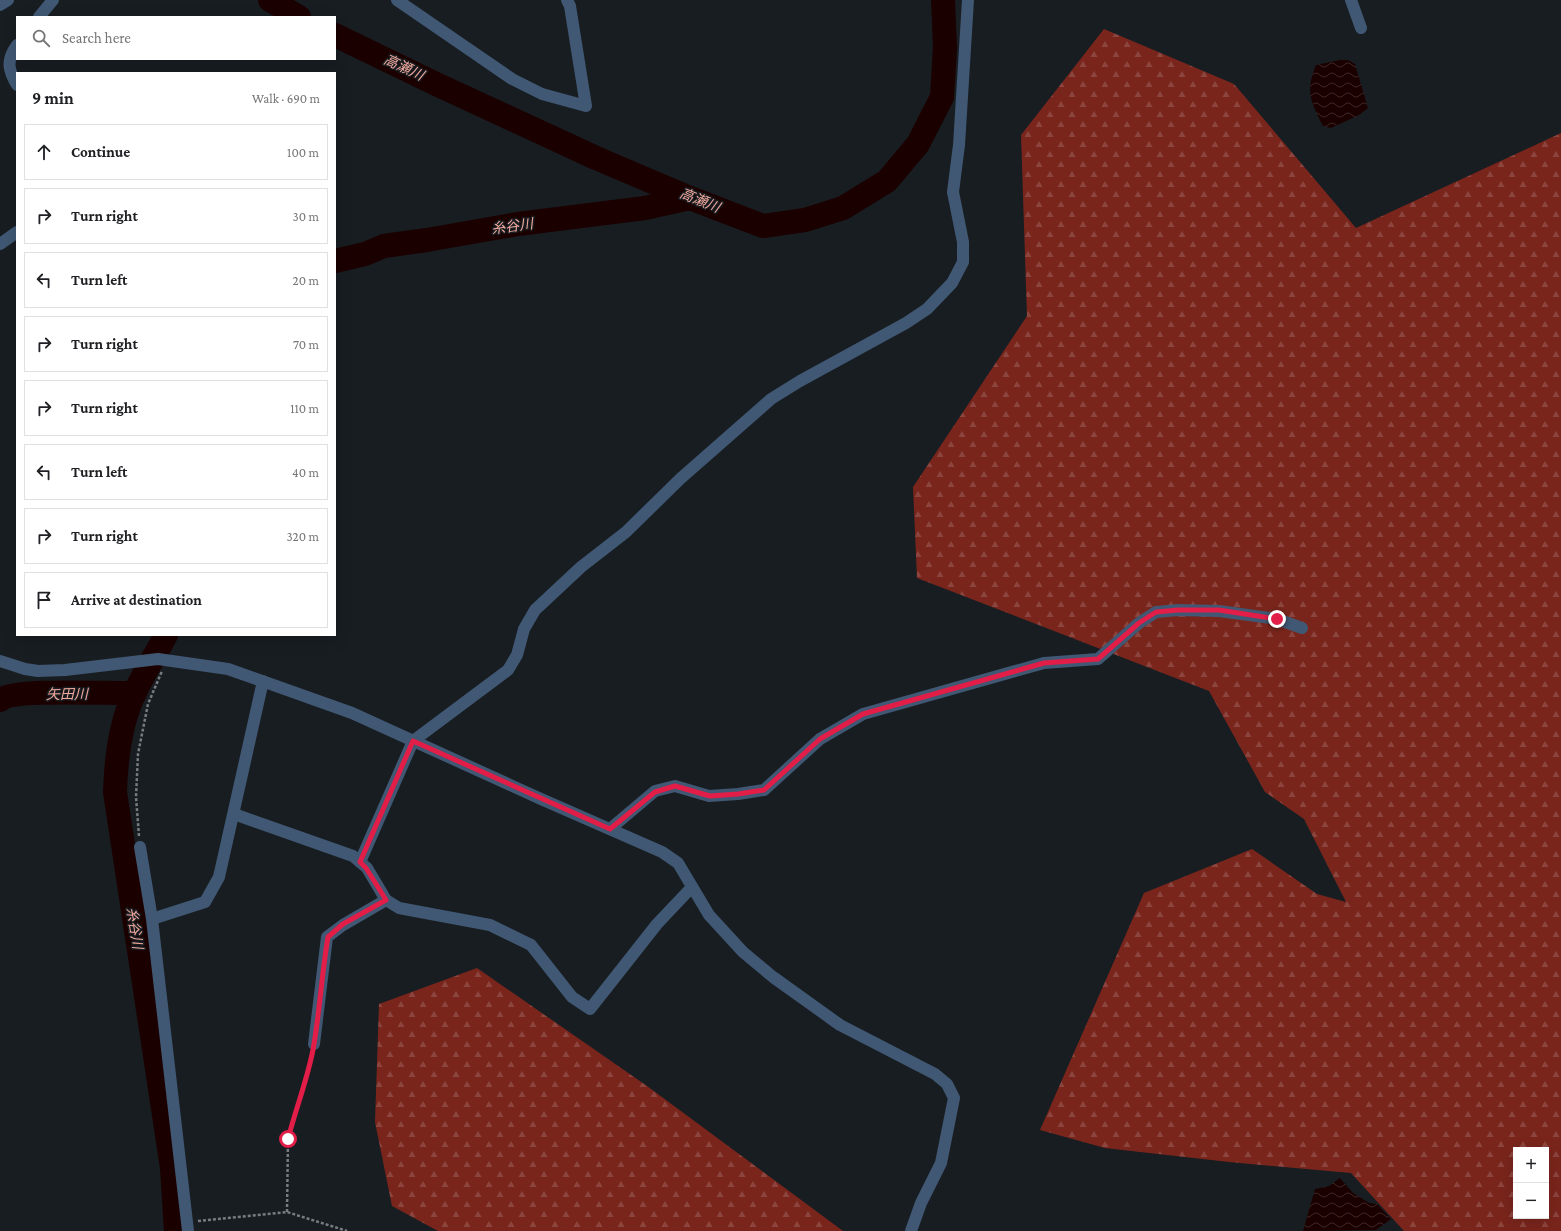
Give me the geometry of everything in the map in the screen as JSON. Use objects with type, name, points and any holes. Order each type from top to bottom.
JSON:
[{"type":"street","points":[[0,5],[8,0]]},
{"type":"street","points":[[40,16],[53,0]]},
{"type":"street","points":[[397,0],[512,79],[542,94],[586,106],[570,6],[567,0]]},
{"type":"street","points":[[360,862],[413,741],[508,670],[517,655],[524,629],[535,610],[581,568],[626,532],[680,479],[771,399],[800,381],[906,323],[927,309],[952,283],[963,262],[963,242],[953,192],[959,146],[968,0]]},
{"type":"street","points":[[1351,0],[1361,28]]},
{"type":"street","points":[[16,47],[9,60],[8,68],[16,83]]},
{"type":"street","points":[[0,244],[16,233]]},
{"type":"street","points":[[610,829],[655,792],[675,786],[710,796],[764,790],[820,739],[863,714],[1044,663],[1098,659],[1139,623],[1156,612],[1178,610],[1219,610],[1277,619],[1302,628]]},
{"type":"street","points":[[0,661],[25,669],[38,671],[65,670],[130,661],[167,659],[228,669],[352,713],[662,852],[678,863],[709,915],[743,952],[773,978],[840,1025],[935,1074],[947,1084],[954,1098],[941,1163],[921,1203],[912,1231]]},
{"type":"street","points":[[152,918],[205,902],[219,877],[263,681]]},
{"type":"street","points":[[234,814],[353,856],[366,868],[386,900],[399,908],[490,925],[531,945],[572,996],[590,1009],[657,924],[692,887]]},
{"type":"street","points":[[140,847],[152,918],[188,1226]]},
{"type":"street","points":[[314,1044],[328,937],[343,924],[386,900]]},
{"type":"path","points":[[140,847],[136,797],[138,754],[148,704],[167,659]]},
{"type":"path","points":[[287,1212],[288,1139],[296,1107],[307,1075],[314,1044]]},
{"type":"path","points":[[188,1226],[287,1212],[347,1231]]},
{"type":"green space","points":[[1104,29],[1234,84],[1356,228],[1561,133],[1561,1231],[1404,1231],[1351,1173],[1229,1162],[1105,1148],[1040,1130],[1144,893],[1252,849],[1317,894],[1346,902],[1304,819],[1265,792],[1209,691],[917,578],[913,487],[1027,316],[1021,135]]},
{"type":"green space","points":[[477,968],[647,1086],[843,1231],[438,1231],[392,1206],[375,1122],[379,1004]]},
{"type":"water","points":[[1340,60],[1348,60],[1355,64],[1368,108],[1359,115],[1331,128],[1323,126],[1315,110],[1310,89],[1316,65]]},
{"type":"water","points":[[1340,1178],[1353,1193],[1369,1203],[1377,1204],[1391,1219],[1376,1230],[1303,1231],[1315,1189],[1329,1186]]},
{"type":"waterway","name":"高瀬川","points":[[270,0],[297,16]]},
{"type":"waterway","name":"高瀬川","points":[[336,35],[436,84],[596,158],[690,198],[763,226],[805,220],[843,208],[887,181],[918,144],[942,97],[945,47],[943,0]]},
{"type":"waterway","name":"糸谷川","points":[[336,261],[365,254],[384,246],[518,224],[645,208],[690,198]]},
{"type":"waterway","name":"糸谷川","points":[[165,636],[130,704],[122,728],[116,766],[115,792],[172,1168],[176,1231]]},
{"type":"waterway","name":"矢田川","points":[[0,700],[9,696],[42,693],[135,693]]},
{"type":"route","points":[[288,1139],[296,1107],[307,1075],[314,1044],[328,937],[343,924],[386,900],[366,868],[360,862],[413,741],[541,800],[610,829],[655,792],[675,786],[710,796],[764,790],[820,739],[863,714],[1044,663],[1098,659],[1139,623],[1156,612],[1178,610],[1219,610],[1277,619]]}]
